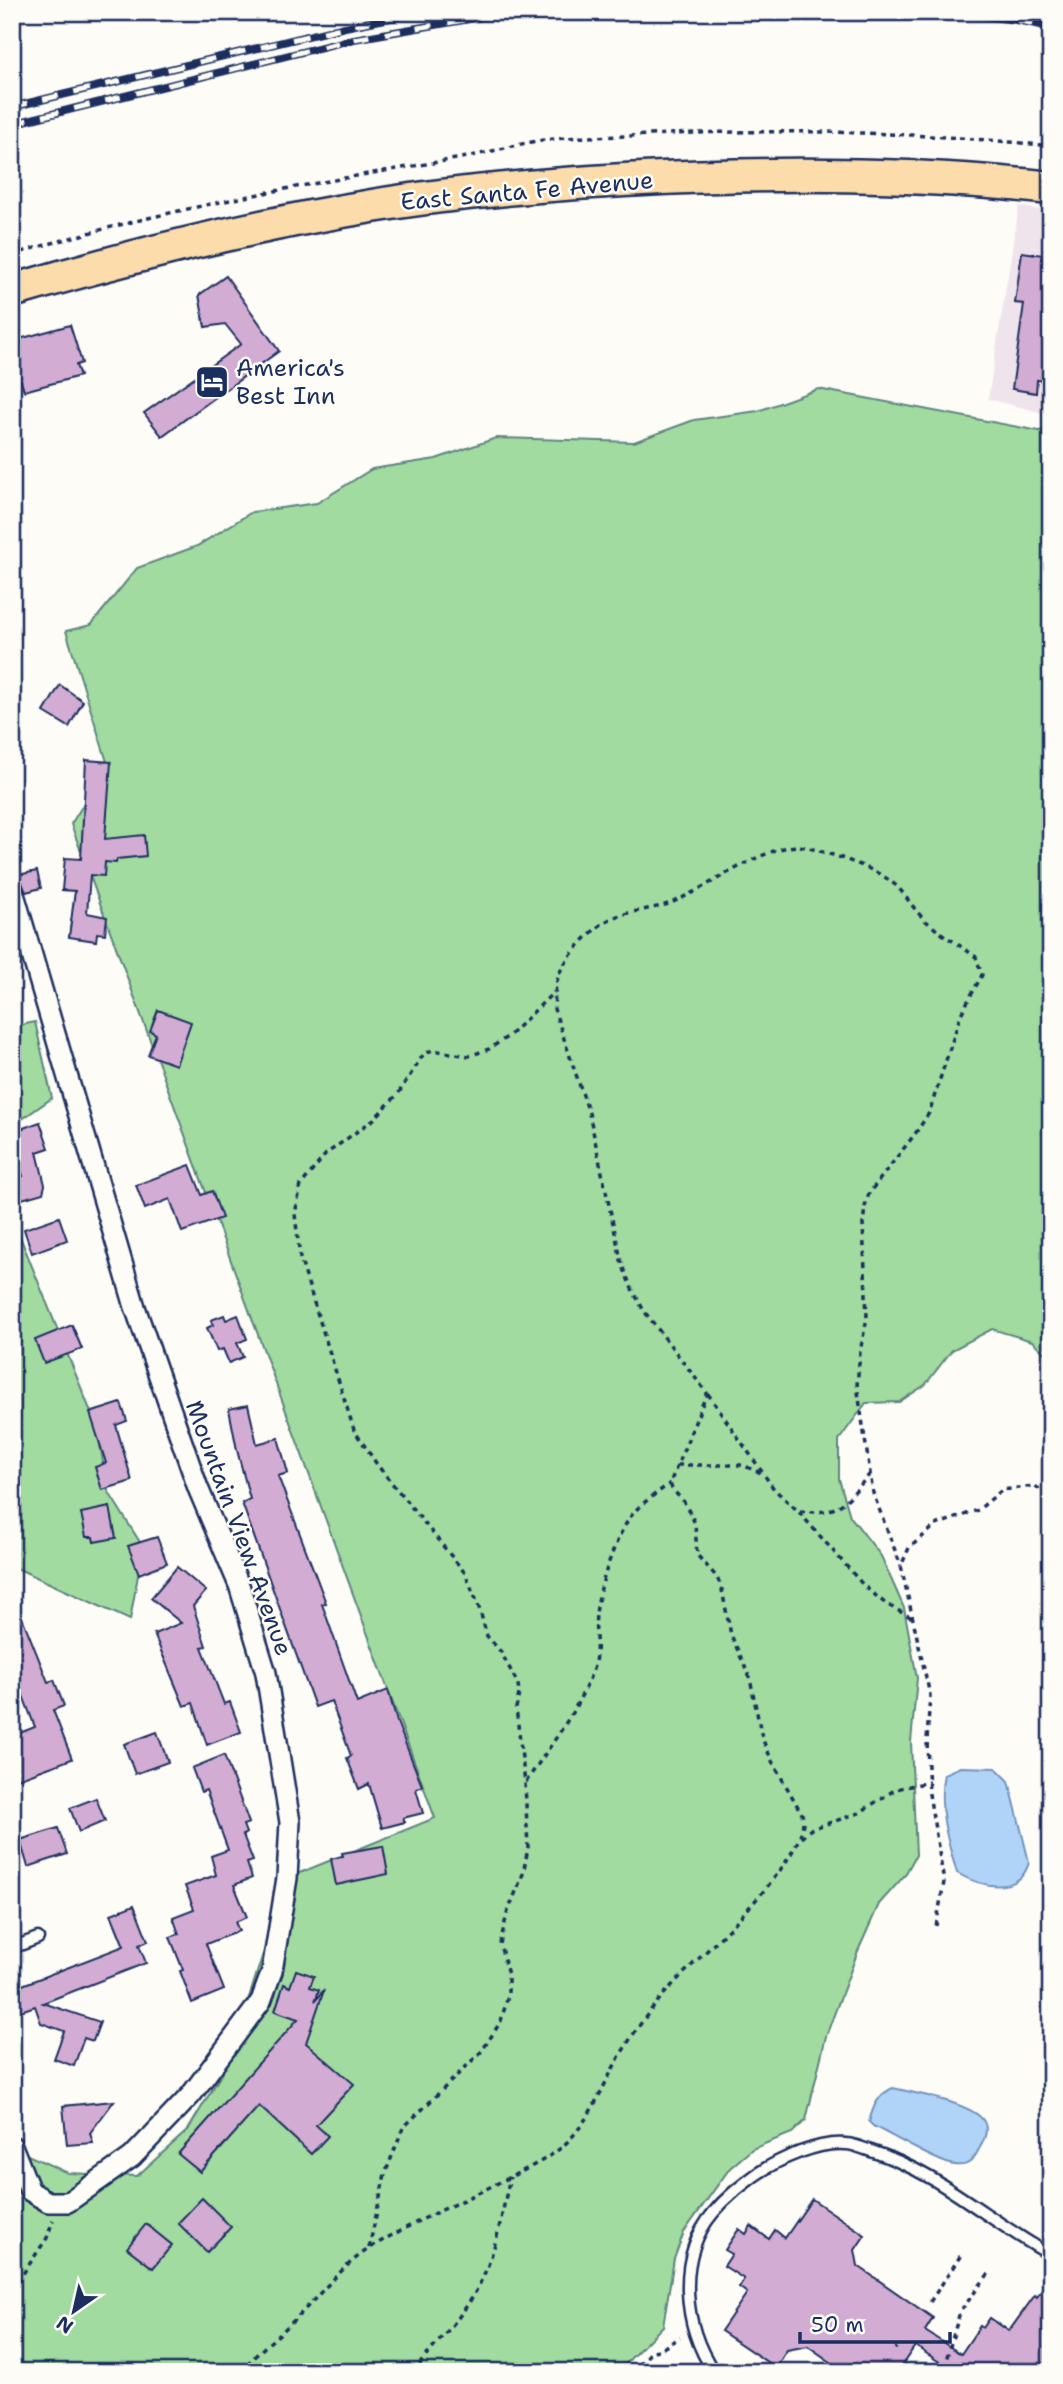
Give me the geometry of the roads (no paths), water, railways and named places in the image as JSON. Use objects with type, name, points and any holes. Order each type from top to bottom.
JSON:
[{"type":"main road","name":"East Santa Fe Avenue","points":[[12,291],[162,250],[275,224],[372,206],[486,191],[569,183],[747,175],[943,179],[1051,188]]},
{"type":"street","name":"Mountain View Avenue","points":[[12,887],[135,1307],[198,1488],[239,1586],[262,1660],[290,1822],[287,1878],[272,1971],[261,2001],[191,2095],[132,2157],[68,2202],[48,2202],[30,2190],[12,2146]]},
{"type":"lane","points":[[12,1948],[38,1938]]},
{"type":"lane","points":[[715,2372],[698,2341],[690,2314],[688,2281],[694,2246],[710,2216],[728,2196],[774,2162],[806,2149],[846,2144],[882,2155],[914,2169],[1051,2255]]},
{"type":"water","points":[[960,1767],[996,1768],[1009,1781],[1029,1862],[1024,1873],[1009,1884],[988,1885],[957,1873],[947,1837],[942,1786],[944,1774]]},
{"type":"water","points":[[893,2088],[959,2105],[980,2117],[986,2127],[985,2134],[972,2160],[963,2165],[948,2163],[873,2126],[869,2122],[874,2106],[883,2094]]},
{"type":"railway","points":[[12,107],[345,27],[421,12]]},
{"type":"railway","points":[[12,124],[354,39],[510,12]]},
{"type":"railway","points":[[954,12],[1051,27]]},
{"type":"railway","points":[[1044,12],[1051,14]]},
{"type":"place","name":"America's Best Inn","points":[[212,382]]}]
